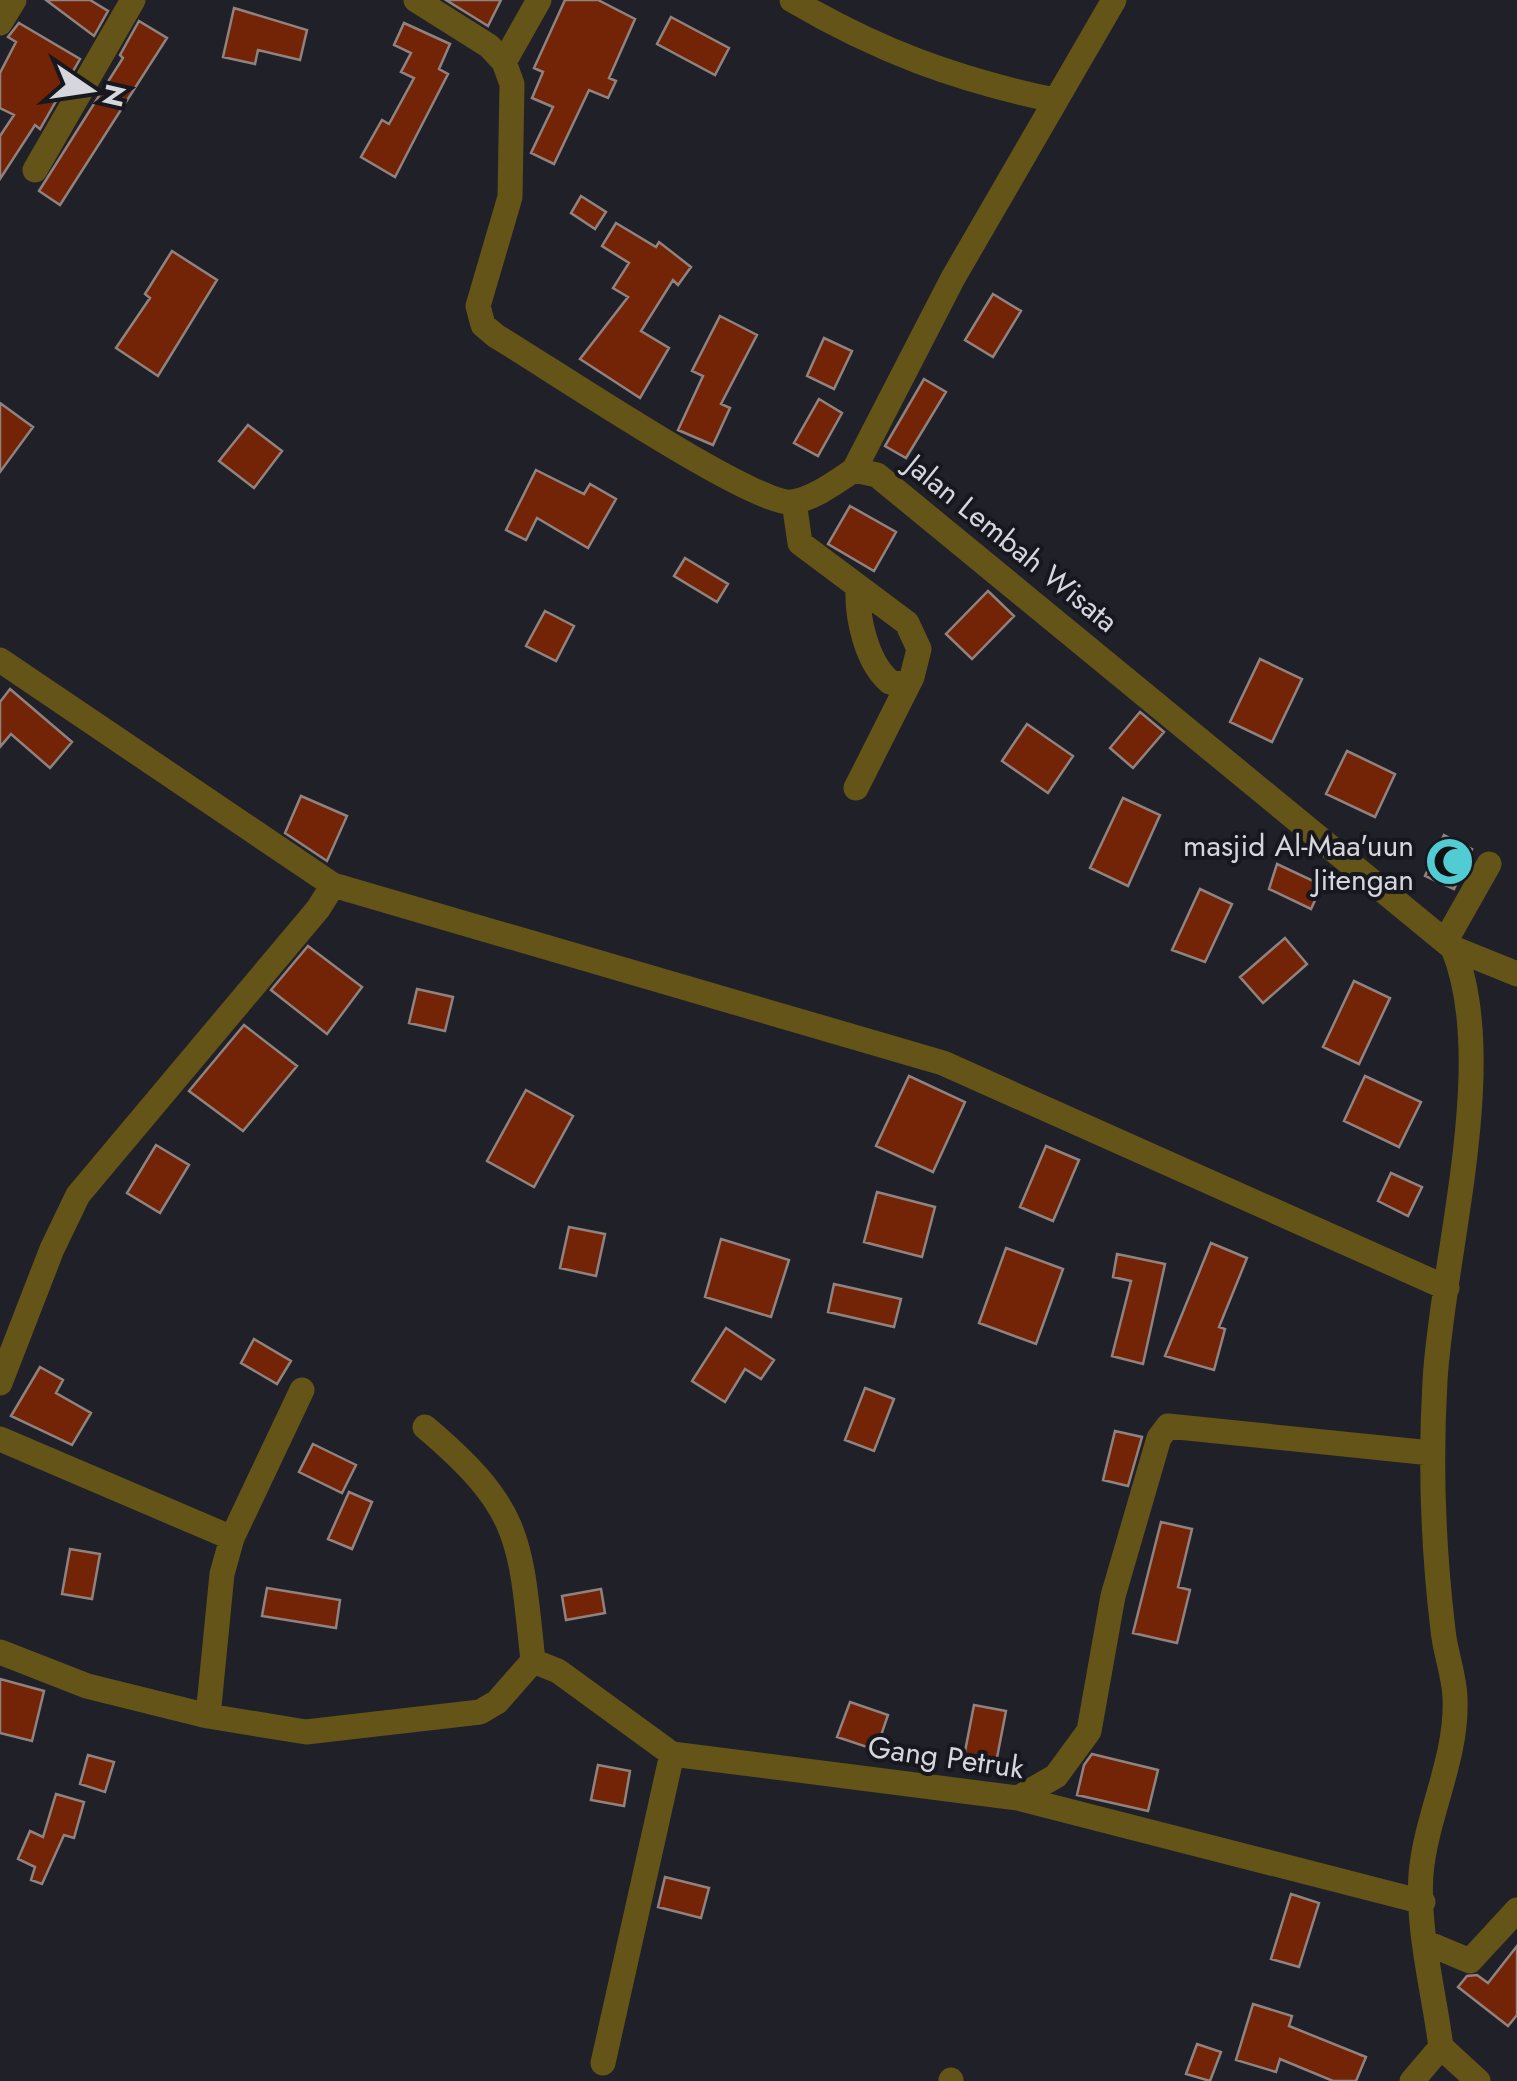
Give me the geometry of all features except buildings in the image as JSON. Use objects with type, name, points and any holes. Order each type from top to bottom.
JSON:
[{"type":"street","points":[[0,23],[14,0]]},
{"type":"street","points":[[36,170],[133,0]]},
{"type":"street","points":[[416,0],[489,46],[504,62],[513,111],[510,197],[481,288],[479,315],[484,325],[712,471],[774,499],[794,502],[854,470],[953,278],[1114,0]]},
{"type":"street","points":[[504,62],[539,0]]},
{"type":"street","points":[[792,0],[866,42],[910,61],[956,77],[1054,100]]},
{"type":"street","name":"Jalan Lembah Wisata","points":[[854,470],[877,475],[1456,962],[1507,971]]},
{"type":"street","points":[[794,502],[800,544],[908,623],[919,659],[856,788]]},
{"type":"street","points":[[858,590],[858,606],[878,668],[890,682],[905,684]]},
{"type":"street","points":[[0,660],[332,885],[944,1063],[1446,1288]]},
{"type":"street","points":[[1478,2081],[1441,2047],[1421,1876],[1441,1795],[1455,1698],[1436,1565],[1431,1453],[1446,1288],[1463,1173],[1469,1063],[1456,962],[1489,864]]},
{"type":"street","points":[[0,1383],[52,1249],[78,1195],[318,909],[332,885]]},
{"type":"street","points":[[1456,962],[1507,971]]},
{"type":"street","points":[[208,1716],[222,1574],[232,1538],[302,1390]]},
{"type":"street","points":[[1018,1798],[1056,1776],[1088,1731],[1113,1596],[1160,1438],[1168,1426],[1431,1453]]},
{"type":"street","points":[[0,1652],[87,1686],[208,1716],[322,1732],[367,1723],[458,1718],[498,1702],[533,1661],[522,1563],[502,1504],[425,1427]]},
{"type":"street","points":[[0,1439],[232,1538]]},
{"type":"street","name":"Gang Petruk","points":[[533,1661],[558,1672],[672,1754],[1018,1798],[1423,1902]]},
{"type":"street","points":[[602,2063],[672,1754]]},
{"type":"street","points":[[1427,1942],[1470,1961],[1517,1910]]},
{"type":"street","points":[[1412,2081],[1441,2047]]},
{"type":"place","name":"masjid Al-Maa'uun Jitengan","points":[[1449,862]]}]
